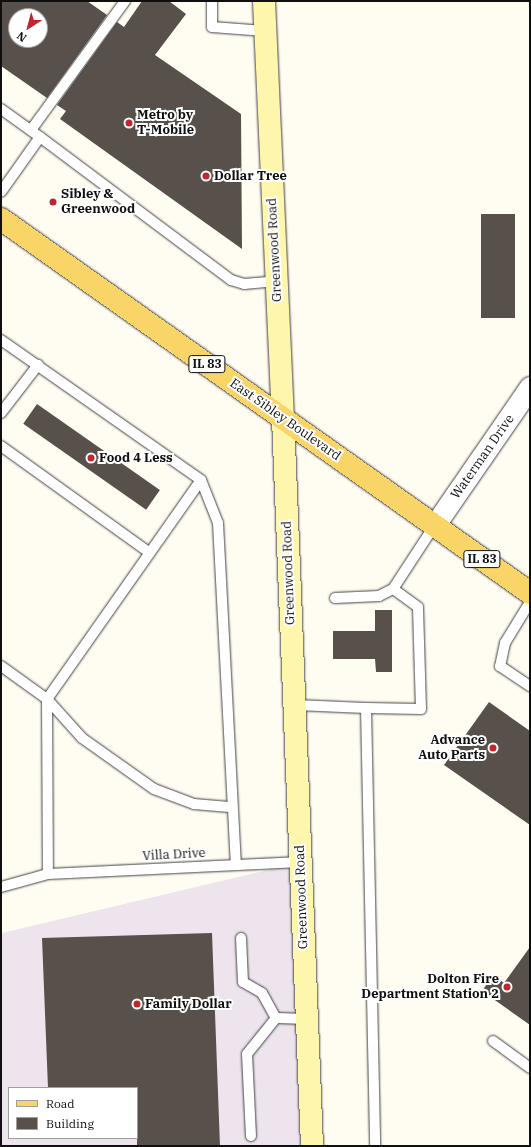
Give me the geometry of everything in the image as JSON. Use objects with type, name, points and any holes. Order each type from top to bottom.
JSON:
[{"type":"main road","name":"East Sibley Boulevard","points":[[1,219],[530,593]]},
{"type":"street","name":"Greenwood Road","points":[[264,1],[283,418],[312,1146]]},
{"type":"street","name":"Waterman Drive","points":[[434,526],[530,387]]},
{"type":"lane","points":[[30,130],[125,1]]},
{"type":"lane","points":[[212,1],[212,28],[265,31]]},
{"type":"lane","points":[[1,109],[231,280],[244,284],[277,281]]},
{"type":"lane","points":[[1,192],[40,137]]},
{"type":"lane","points":[[1,340],[201,480],[218,523],[236,865]]},
{"type":"lane","points":[[1,413],[38,365]]},
{"type":"lane","points":[[1,446],[150,553]]},
{"type":"lane","points":[[48,874],[48,699],[201,480]]},
{"type":"lane","points":[[335,598],[379,596],[393,589],[434,526]]},
{"type":"lane","points":[[295,706],[421,709],[418,607],[393,589]]},
{"type":"lane","points":[[530,602],[505,644],[500,666],[530,686]]},
{"type":"lane","points":[[1,666],[48,699],[82,738],[154,790],[194,804],[232,807]]},
{"type":"lane","points":[[366,708],[375,1146]]},
{"type":"lane","name":"Villa Drive","points":[[1,887],[48,874],[301,862]]},
{"type":"lane","points":[[241,938],[243,982],[262,993],[276,1018]]},
{"type":"lane","points":[[276,1018],[307,1019]]},
{"type":"lane","points":[[251,1136],[247,1054],[276,1018]]},
{"type":"lane","points":[[493,1041],[530,1068]]},
{"type":"shaded area","points":[[301,862],[311,1146],[1,1146],[2,933]]},
{"type":"building","points":[[1,1],[87,1],[107,15],[47,98],[1,66]]},
{"type":"building","points":[[142,1],[169,1],[186,14],[155,55],[241,114],[242,249],[60,119],[66,111],[57,105],[117,22],[124,27]]},
{"type":"building","points":[[481,214],[515,214],[515,318],[481,318]]},
{"type":"building","name":"Food 4 Less","points":[[37,404],[160,490],[146,510],[23,424]]},
{"type":"building","points":[[375,610],[392,610],[392,672],[376,672],[375,659],[333,659],[333,631],[375,631]]},
{"type":"building","name":"Advance Auto Parts","points":[[489,702],[530,731],[530,825],[444,765]]},
{"type":"building","points":[[212,933],[220,1146],[137,1146],[138,1087],[48,1087],[42,938]]},
{"type":"building","name":"Dolton Fire Department Station 2","points":[[530,947],[530,1025],[482,991],[493,975],[504,983]]},
{"type":"place","name":"Metro by T-Mobile","points":[[129,123]]},
{"type":"place","name":"Dollar Tree","points":[[206,176]]},
{"type":"place","name":"Sibley & Greenwood","points":[[53,202]]},
{"type":"place","name":"Food 4 Less","points":[[91,458]]},
{"type":"place","name":"Advance Auto Parts","points":[[493,748]]},
{"type":"place","name":"Dolton Fire Department Station 2","points":[[507,987]]},
{"type":"place","name":"Family Dollar","points":[[137,1004]]}]
